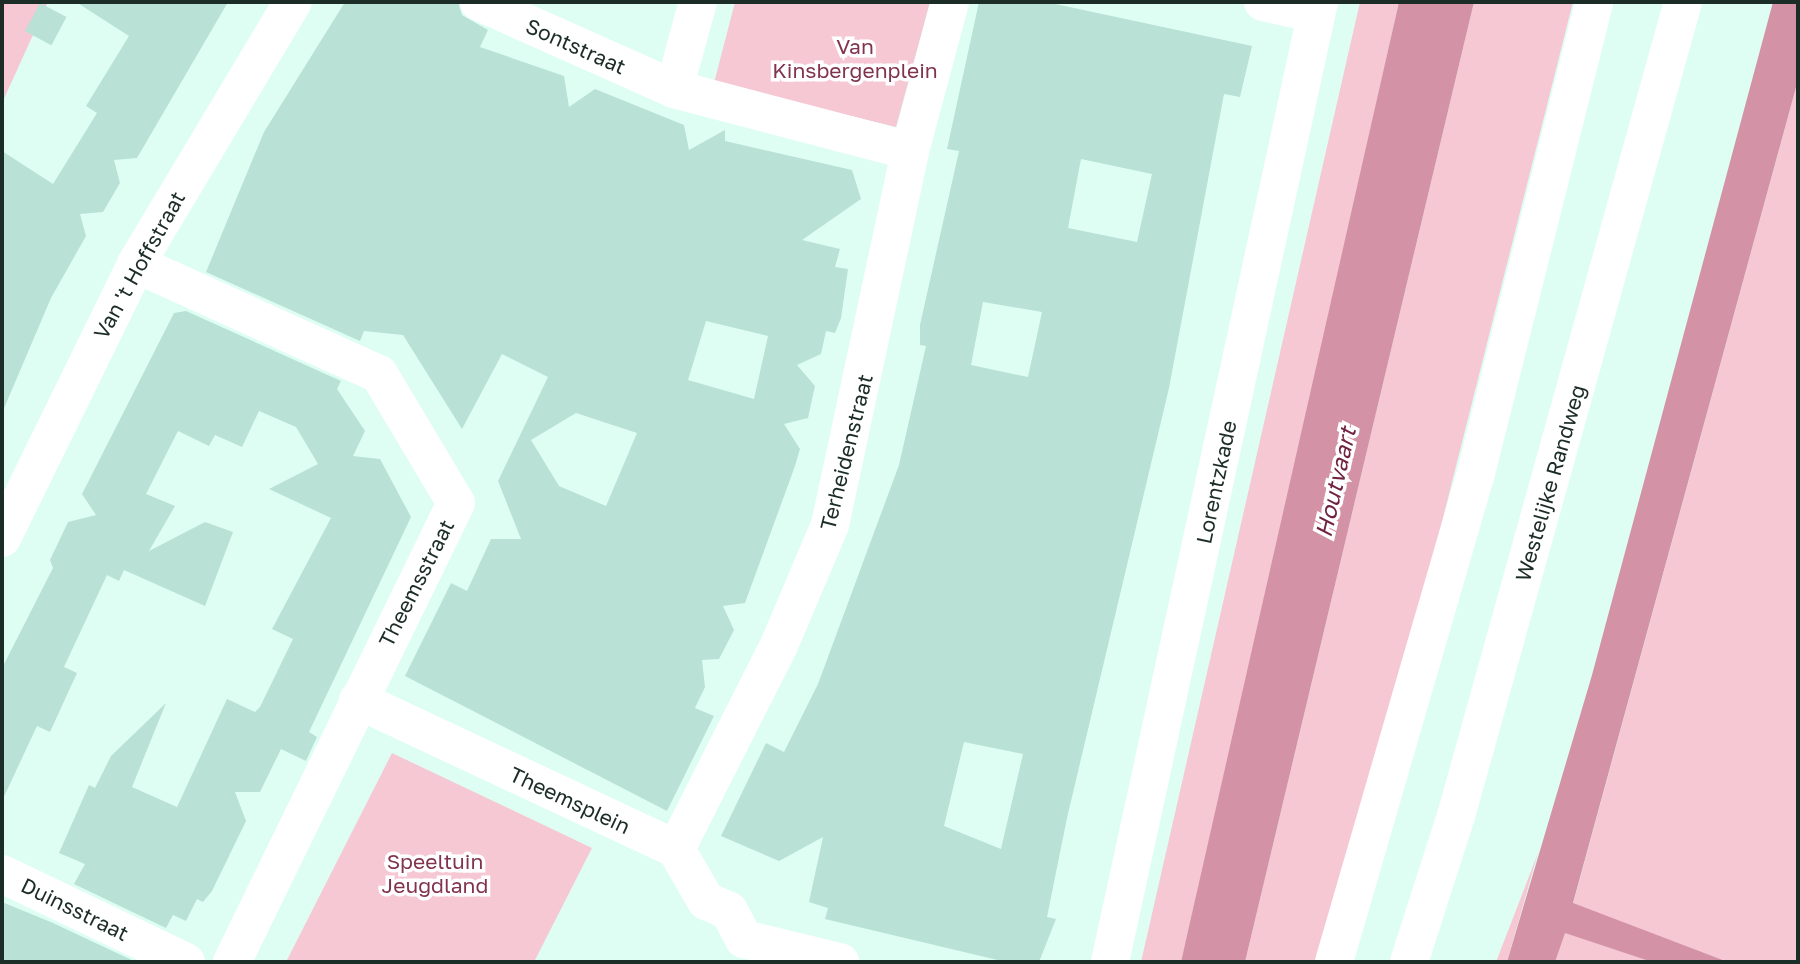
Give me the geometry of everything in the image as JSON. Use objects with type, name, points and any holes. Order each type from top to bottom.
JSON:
[{"type":"street","name":"Van 't Hoffstraat","points":[[2,538],[136,264],[293,2]]},
{"type":"street","name":"Sontstraat","points":[[479,2],[674,89]]},
{"type":"street","points":[[698,2],[674,89],[910,151],[950,2]]},
{"type":"street","points":[[1264,2],[1317,8]]},
{"type":"street","points":[[1334,962],[1476,473],[1594,2]]},
{"type":"street","name":"Westelijke Randweg","points":[[1409,962],[1456,816],[1683,2]]},
{"type":"street","name":"Lorentzkade","points":[[1110,962],[1317,8]]},
{"type":"street","name":"Terheidenstraat","points":[[676,849],[779,645],[830,525],[910,151]]},
{"type":"street","name":"Theemsstraat","points":[[136,264],[379,374],[456,503],[232,962]]},
{"type":"street","name":"Theemsplein","points":[[358,700],[676,849]]},
{"type":"street","points":[[676,849],[706,901],[729,911],[738,951],[840,962]]},
{"type":"street","name":"Duinsstraat","points":[[2,874],[186,962]]},
{"type":"green space","points":[[2,2],[48,2],[2,103]]},
{"type":"green space","name":"Van Kinsbergenplein","points":[[735,2],[930,2],[896,127],[714,83]]},
{"type":"green space","points":[[1360,2],[1399,2],[1224,786],[1181,962],[1141,962]]},
{"type":"green space","points":[[1474,2],[1573,2],[1384,752],[1316,962],[1245,962]]},
{"type":"green space","points":[[1798,80],[1798,962],[1728,962],[1573,904]]},
{"type":"green space","name":"Speeltuin Jeugdland","points":[[392,753],[592,848],[534,962],[286,962]]},
{"type":"green space","points":[[1538,853],[1507,962],[1496,962]]},
{"type":"green space","points":[[1564,932],[1652,962],[1555,962]]},
{"type":"water","name":"Houtvaart","points":[[1399,2],[1474,2],[1245,962],[1181,962]]},
{"type":"water","points":[[1773,2],[1798,2],[1798,80],[1573,903],[1728,962],[1652,962],[1565,933],[1555,962],[1507,962],[1592,675]]},
{"type":"building","points":[[76,2],[228,2],[137,158],[114,160],[120,183],[103,212],[80,214],[86,236],[51,298],[2,413],[2,151],[53,184],[97,113],[86,106],[129,36]]},
{"type":"building","points":[[345,2],[458,2],[462,15],[488,30],[480,47],[564,76],[569,107],[595,89],[684,125],[689,150],[725,130],[725,141],[852,170],[861,199],[802,240],[840,249],[835,267],[848,269],[841,318],[835,333],[826,331],[821,354],[797,365],[815,386],[808,418],[784,424],[800,449],[745,603],[723,606],[734,630],[719,659],[702,660],[705,687],[695,708],[714,716],[667,811],[405,676],[451,583],[467,591],[491,539],[521,539],[498,481],[548,377],[502,354],[462,429],[403,335],[364,331],[360,341],[206,272],[264,132]],"holes":[[[706,321],[768,336],[754,399],[688,380]],[[576,413],[637,433],[606,506],[559,486],[531,440]]]},
{"type":"building","points":[[979,2],[1046,2],[1252,46],[1240,97],[1224,94],[1169,388],[1067,818],[1047,917],[1056,919],[1039,962],[1006,962],[825,919],[828,908],[809,902],[823,837],[779,861],[721,836],[766,743],[784,752],[818,684],[899,465],[926,346],[920,345],[920,325],[959,151],[947,149]],"holes":[[[1081,159],[1152,174],[1137,242],[1068,228]],[[983,302],[1042,312],[1028,377],[971,365]],[[964,742],[1023,754],[1001,849],[944,826]]]},
{"type":"building","points":[[40,3],[66,17],[51,45],[25,31]]},
{"type":"building","points":[[186,311],[341,381],[337,389],[365,431],[353,456],[380,459],[411,517],[309,732],[317,737],[306,761],[281,749],[260,792],[235,792],[246,821],[212,891],[203,902],[197,899],[186,921],[173,915],[166,928],[74,884],[85,864],[59,853],[89,785],[95,788],[111,756],[166,703],[132,787],[177,807],[227,699],[255,712],[260,707],[293,639],[272,629],[331,518],[269,489],[318,464],[296,427],[259,411],[242,447],[215,435],[209,446],[178,431],[146,494],[175,506],[149,551],[205,522],[233,532],[205,606],[124,570],[119,581],[107,575],[64,667],[77,673],[50,732],[37,726],[2,801],[2,668],[53,568],[50,560],[68,522],[96,515],[82,494],[174,313]]},
{"type":"building","points":[[2,902],[53,923],[136,962],[2,962]]}]
